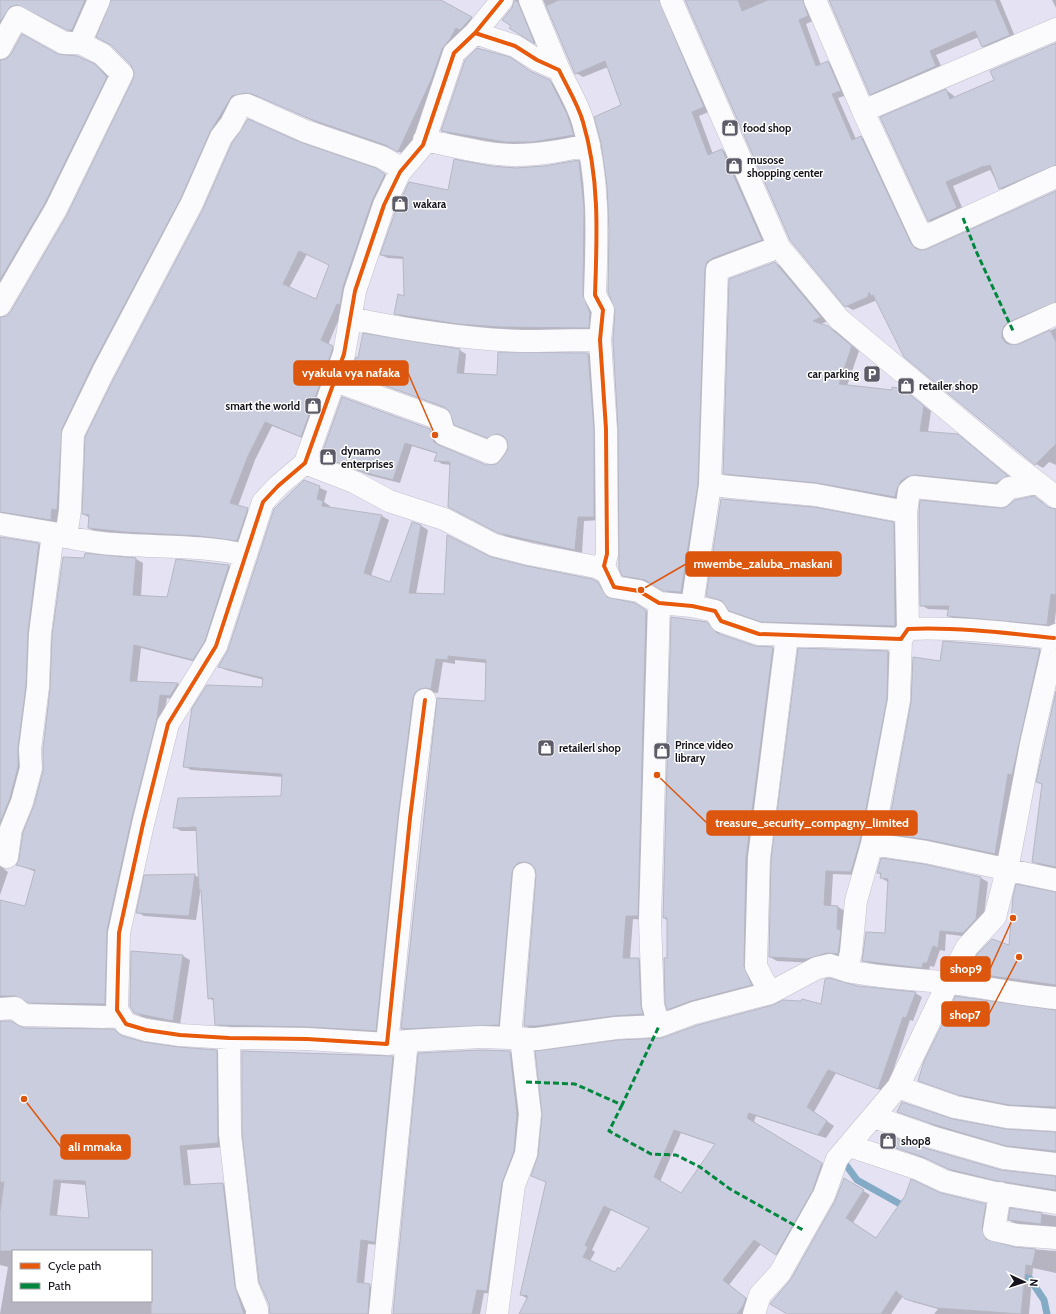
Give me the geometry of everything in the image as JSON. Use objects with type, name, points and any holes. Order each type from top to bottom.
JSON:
[{"type":"street","points":[[80,43],[98,0]]},
{"type":"street","points":[[502,0],[475,33],[454,53],[423,145],[403,169],[384,205],[355,292],[344,354],[336,381],[305,463],[278,486],[263,502],[216,646],[168,724],[143,824],[119,933],[117,1010],[126,1024],[146,1030],[180,1035],[397,1043],[516,1038],[537,1039],[616,1028],[659,1026],[694,1013],[770,993],[817,968],[830,965],[847,972],[873,976],[948,982],[996,988],[1029,996],[1056,998]]},
{"type":"street","points":[[530,0],[559,70],[583,121],[589,145],[597,192],[595,295],[603,310],[600,340],[606,429],[606,554],[604,566],[614,587],[639,591],[659,603],[692,606],[714,611],[721,621],[759,634],[787,636],[904,634],[931,628],[1055,637],[1030,744],[1007,870],[995,917],[966,947],[898,1087],[850,1146],[837,1159],[824,1195],[780,1273],[760,1295],[754,1314]]},
{"type":"street","points":[[671,0],[779,247],[839,319],[1008,460],[1056,497]]},
{"type":"street","points":[[815,0],[863,111],[922,238],[1056,177]]},
{"type":"street","points":[[0,48],[17,17],[64,43],[80,43],[102,54],[122,74],[56,209],[0,306]]},
{"type":"street","points":[[863,111],[1056,29]]},
{"type":"street","points":[[475,33],[515,46],[527,52],[537,60],[559,70]]},
{"type":"street","points":[[7,857],[11,829],[22,802],[31,768],[30,749],[38,687],[40,634],[59,535],[70,510],[74,434],[103,372],[192,203],[221,138],[231,124],[240,106],[247,105],[305,131],[382,158],[403,169]]},
{"type":"street","points":[[424,140],[480,151],[515,155],[560,152],[589,145]]},
{"type":"street","points":[[692,606],[710,485],[717,270],[779,247]]},
{"type":"street","points":[[1014,333],[1056,314]]},
{"type":"street","points":[[350,318],[401,329],[450,336],[521,341],[600,340]]},
{"type":"street","points":[[336,381],[440,419],[444,434],[491,453],[496,446]]},
{"type":"street","points":[[305,463],[354,482],[389,501],[444,519],[494,545],[529,554],[596,567],[606,572]]},
{"type":"street","points":[[847,972],[851,952],[856,901],[872,844],[899,700],[904,634],[906,512],[909,491],[914,487],[1001,496],[1009,488],[1037,483]]},
{"type":"street","points":[[710,485],[816,495],[906,512]]},
{"type":"street","points":[[0,524],[110,545],[188,546],[226,550],[246,555]]},
{"type":"street","points":[[659,603],[650,921],[653,1006],[659,1026]]},
{"type":"street","points":[[770,993],[756,966],[759,858],[787,636]]},
{"type":"street","points":[[380,1314],[410,818],[426,700]]},
{"type":"street","points":[[872,844],[926,852],[1056,880]]},
{"type":"street","points":[[497,1314],[514,1186],[526,1154],[530,1114],[516,1038],[524,874]]},
{"type":"street","points":[[0,1009],[15,1008],[24,1015],[102,1018],[121,1016]]},
{"type":"street","points":[[229,1038],[230,1134],[247,1285],[257,1309],[257,1314]]},
{"type":"street","points":[[898,1087],[955,1107],[1007,1117],[1056,1120]]},
{"type":"street","points":[[874,1117],[928,1136],[1004,1158],[1056,1164]]},
{"type":"street","points":[[850,1146],[919,1170],[944,1181],[1056,1203]]},
{"type":"street","points":[[1000,1193],[994,1230],[1056,1238]]},
{"type":"building","points":[[0,0],[85,0],[72,30],[67,30],[17,5],[10,7],[0,22]]},
{"type":"building","points":[[111,0],[441,0],[472,17],[460,30],[456,28],[442,49],[432,78],[398,152],[385,145],[310,119],[252,94],[245,93],[232,96],[210,132],[181,198],[92,366],[62,429],[57,510],[52,509],[51,520],[0,512],[0,317],[7,316],[11,311],[67,215],[133,79],[134,72],[131,65],[111,45],[96,37]]},
{"type":"building","points":[[514,0],[518,2],[535,44],[509,28],[511,26],[502,20],[512,8]]},
{"type":"building","points":[[559,0],[659,0],[704,107],[692,112],[708,155],[722,149],[762,240],[713,258],[707,262],[705,269],[698,484],[681,592],[663,591],[645,580],[622,576],[619,568],[618,429],[613,340],[615,311],[608,292],[609,230],[607,186],[601,143],[594,117],[621,105],[605,61],[575,74],[546,6]]},
{"type":"building","points":[[685,0],[738,0],[742,11],[768,0],[803,0],[808,16],[799,20],[816,66],[828,61],[841,91],[832,94],[852,140],[861,136],[911,243],[915,248],[921,250],[927,249],[1056,191],[1056,302],[1009,322],[1004,326],[1002,332],[1002,338],[1006,343],[1012,345],[1019,344],[1050,330],[1056,342],[1056,444],[1035,465],[904,357],[873,295],[871,296],[869,292],[868,297],[845,307],[790,240]]},
{"type":"building","points":[[829,0],[995,0],[1010,35],[982,47],[975,31],[930,51],[936,66],[870,95]]},
{"type":"building","points":[[22,34],[58,54],[77,56],[95,64],[107,77],[45,203],[0,280],[0,60],[6,59],[11,54]]},
{"type":"building","points":[[1056,43],[1056,165],[999,189],[990,165],[984,166],[946,182],[957,208],[928,221],[880,117],[946,89],[950,99],[994,80],[990,71]]},
{"type":"building","points":[[477,48],[510,57],[530,71],[550,80],[567,114],[574,135],[533,142],[505,142],[441,131],[465,60]]},
{"type":"building","points":[[248,119],[300,142],[376,168],[385,174],[372,201],[343,287],[340,305],[337,304],[321,340],[333,346],[332,351],[301,437],[265,422],[248,456],[230,503],[248,508],[237,541],[199,536],[125,532],[88,528],[89,515],[82,514],[85,437],[114,378],[203,209],[232,143]],"holes":[[[299,251],[329,265],[316,299],[283,284]]]},
{"type":"building","points":[[454,159],[491,166],[516,168],[545,166],[579,160],[584,209],[583,295],[590,313],[589,328],[500,327],[458,324],[394,314],[398,294],[404,296],[403,257],[380,255],[396,210],[409,182],[448,190]]},
{"type":"building","points":[[775,262],[821,317],[813,321],[828,326],[852,346],[839,384],[892,390],[892,387],[903,389],[924,406],[920,431],[958,434],[1008,476],[996,483],[915,475],[907,477],[901,481],[895,497],[817,483],[723,474],[729,279]]},
{"type":"building","points":[[363,333],[460,349],[457,373],[497,375],[498,352],[588,353],[594,429],[594,517],[578,517],[575,550],[498,533],[448,507],[450,462],[434,461],[437,453],[405,443],[393,480],[360,471],[321,456],[342,397],[430,429],[434,442],[486,465],[497,464],[508,448],[507,440],[503,436],[497,434],[487,438],[454,425],[449,411],[444,407],[350,373],[356,357],[358,358]]},
{"type":"building","points":[[304,480],[320,486],[317,499],[323,501],[322,506],[382,515],[364,573],[390,582],[412,522],[421,525],[409,593],[444,594],[447,535],[491,557],[592,579],[598,582],[607,597],[635,603],[646,610],[638,916],[626,916],[623,958],[639,958],[641,1005],[643,1014],[614,1016],[536,1026],[524,1026],[536,875],[535,869],[531,864],[525,862],[518,863],[514,867],[512,873],[499,1025],[401,1029],[437,698],[485,701],[486,660],[448,656],[448,660],[436,659],[431,689],[420,689],[415,693],[413,698],[398,817],[376,1031],[308,1027],[215,1025],[213,998],[208,999],[201,890],[199,890],[196,827],[173,828],[178,798],[281,796],[282,774],[183,767],[192,708],[207,685],[262,687],[263,678],[218,667],[228,650],[274,509]]},
{"type":"building","points":[[1034,496],[1048,507],[1056,509],[1056,595],[1051,594],[1047,625],[947,616],[949,606],[920,606],[920,500],[1005,508],[1015,500]]},
{"type":"building","points":[[721,499],[814,507],[894,522],[895,626],[761,622],[729,611],[722,601],[706,596]]},
{"type":"building","points":[[0,537],[39,543],[28,632],[26,686],[18,748],[18,767],[10,798],[0,823]]},
{"type":"building","points":[[85,553],[136,558],[133,595],[167,597],[176,559],[229,565],[205,641],[193,660],[134,645],[130,681],[178,683],[170,696],[160,695],[157,719],[131,821],[107,930],[105,1004],[28,1003],[15,996],[0,996],[0,900],[25,906],[35,870],[16,865],[19,859],[23,832],[34,805],[43,771],[43,749],[50,689],[52,635],[63,557],[84,558]]},
{"type":"building","points":[[671,617],[707,622],[717,633],[755,646],[773,647],[746,858],[744,966],[752,985],[691,1001],[667,1010],[665,1003],[664,958],[667,958],[667,918],[663,918]]},
{"type":"building","points":[[943,641],[1040,649],[1012,775],[1008,774],[995,854],[929,840],[887,834],[911,702],[913,657],[940,661]]},
{"type":"building","points":[[798,648],[888,651],[887,699],[860,841],[851,872],[826,871],[824,905],[838,906],[837,929],[841,930],[838,954],[827,953],[807,959],[769,957],[771,859]]},
{"type":"building","points":[[1056,691],[1056,867],[1032,862],[1042,784],[1036,782]]},
{"type":"building","points":[[881,858],[924,864],[981,877],[976,919],[963,933],[940,931],[938,948],[933,946],[927,963],[923,963],[922,968],[862,961],[866,932],[885,933],[888,879],[880,878],[881,873],[877,873]]},
{"type":"building","points":[[195,874],[189,916],[136,913],[144,875]]},
{"type":"building","points":[[1016,884],[1056,892],[1056,985],[970,973],[970,967],[977,954],[992,939],[1009,945],[1013,896]]},
{"type":"building","points":[[131,951],[183,955],[173,1021],[134,1013],[130,1006]]},
{"type":"building","points":[[829,978],[858,986],[916,992],[906,1018],[903,1017],[878,1089],[828,1070],[807,1107],[827,1121],[818,1135],[749,1113],[747,1118],[822,1163],[813,1190],[776,1255],[754,1240],[723,1280],[746,1298],[743,1306],[737,1314],[519,1314],[528,1296],[520,1295],[546,1182],[531,1176],[538,1155],[542,1115],[535,1051],[617,1040],[662,1038],[698,1025],[773,1005],[783,1000],[801,1001],[802,999],[821,1004],[825,979]],"holes":[[[674,1130],[715,1144],[681,1193],[654,1177]],[[604,1206],[649,1228],[620,1269],[618,1267],[615,1272],[583,1257],[588,1247],[585,1245]]]},
{"type":"building","points":[[955,996],[1056,1010],[1056,1107],[1009,1105],[958,1095],[918,1081],[924,1061],[943,1023],[945,1024]]},
{"type":"building","points":[[0,1021],[11,1021],[24,1028],[114,1029],[122,1036],[144,1042],[217,1050],[218,1143],[180,1146],[184,1185],[223,1183],[235,1286],[244,1314],[151,1314],[152,1250],[0,1251],[0,1212],[4,1182],[0,1182]],"holes":[[[54,1180],[85,1181],[89,1218],[50,1215]]]},
{"type":"building","points":[[481,1050],[510,1051],[517,1114],[514,1151],[502,1183],[487,1291],[477,1290],[472,1314],[393,1314],[418,1053]]},
{"type":"building","points":[[242,1051],[393,1056],[375,1242],[361,1240],[357,1282],[370,1284],[368,1314],[270,1314],[269,1304],[259,1282],[242,1133]]},
{"type":"building","points":[[902,1102],[953,1119],[1006,1129],[1056,1132],[1056,1151],[1006,1146],[932,1124],[897,1112]]},
{"type":"building","points":[[890,1136],[925,1148],[1001,1170],[1056,1176],[1056,1190],[997,1181],[948,1169],[923,1157],[887,1145]]},
{"type":"building","points":[[844,1178],[864,1190],[846,1218],[876,1238],[905,1196],[911,1179],[941,1193],[986,1204],[982,1228],[986,1239],[1014,1247],[1036,1249],[1032,1266],[1026,1265],[1021,1314],[937,1308],[905,1299],[896,1291],[881,1314],[787,1314],[770,1304],[791,1279],[835,1201]]},
{"type":"building","points":[[1010,1208],[1042,1213],[1041,1224],[1008,1220]]},
{"type":"waterway","points":[[841,1158],[857,1180],[900,1204],[909,1205]]},
{"type":"waterway","points":[[1016,1274],[1030,1279],[1044,1300],[1047,1314]]},
{"type":"marked path","points":[[963,218],[976,251],[1014,333]]},
{"type":"marked path","points":[[526,1082],[575,1084],[622,1105],[659,1026]]},
{"type":"marked path","points":[[622,1105],[609,1131],[651,1154],[676,1155],[700,1167],[730,1189],[803,1230]]},
{"type":"cycle path","points":[[425,700],[410,818],[387,1044],[307,1039],[229,1038],[180,1035],[146,1030],[126,1024],[117,1010],[119,933],[143,824],[168,724],[216,646],[263,502],[278,486],[305,463],[344,354],[355,291],[384,205],[400,172],[423,145],[454,53],[475,33],[502,0]]},
{"type":"cycle path","points":[[475,33],[515,46],[537,60],[559,70],[583,122],[595,186],[597,230],[595,295],[603,310],[600,340],[606,429],[607,554],[604,566],[614,587],[639,591],[659,603],[692,606],[715,611],[721,621],[759,634],[901,639],[908,629],[945,629],[1054,638]]},
{"type":"place","name":"food shop","points":[[730,128]]},
{"type":"place","name":"musose shopping center","points":[[734,166]]},
{"type":"place","name":"wakara","points":[[400,204]]},
{"type":"place","name":"car parking","points":[[872,374]]},
{"type":"place","name":"retailer shop","points":[[906,386]]},
{"type":"place","name":"smart the world","points":[[313,406]]},
{"type":"place","name":"vyakula vya nafaka","points":[[435,435]]},
{"type":"place","name":"dynamo enterprises","points":[[328,457]]},
{"type":"place","name":"mwembe_zaluba_maskani","points":[[641,590]]},
{"type":"place","name":"retailerl shop","points":[[546,748]]},
{"type":"place","name":"Prince video library","points":[[662,751]]},
{"type":"place","name":"treasure_security_compagny_limited","points":[[657,775]]},
{"type":"place","name":"shop9","points":[[1013,918]]},
{"type":"place","name":"shop7","points":[[1019,957]]},
{"type":"place","name":"ali mmaka","points":[[24,1099]]},
{"type":"place","name":"shop8","points":[[888,1141]]}]
